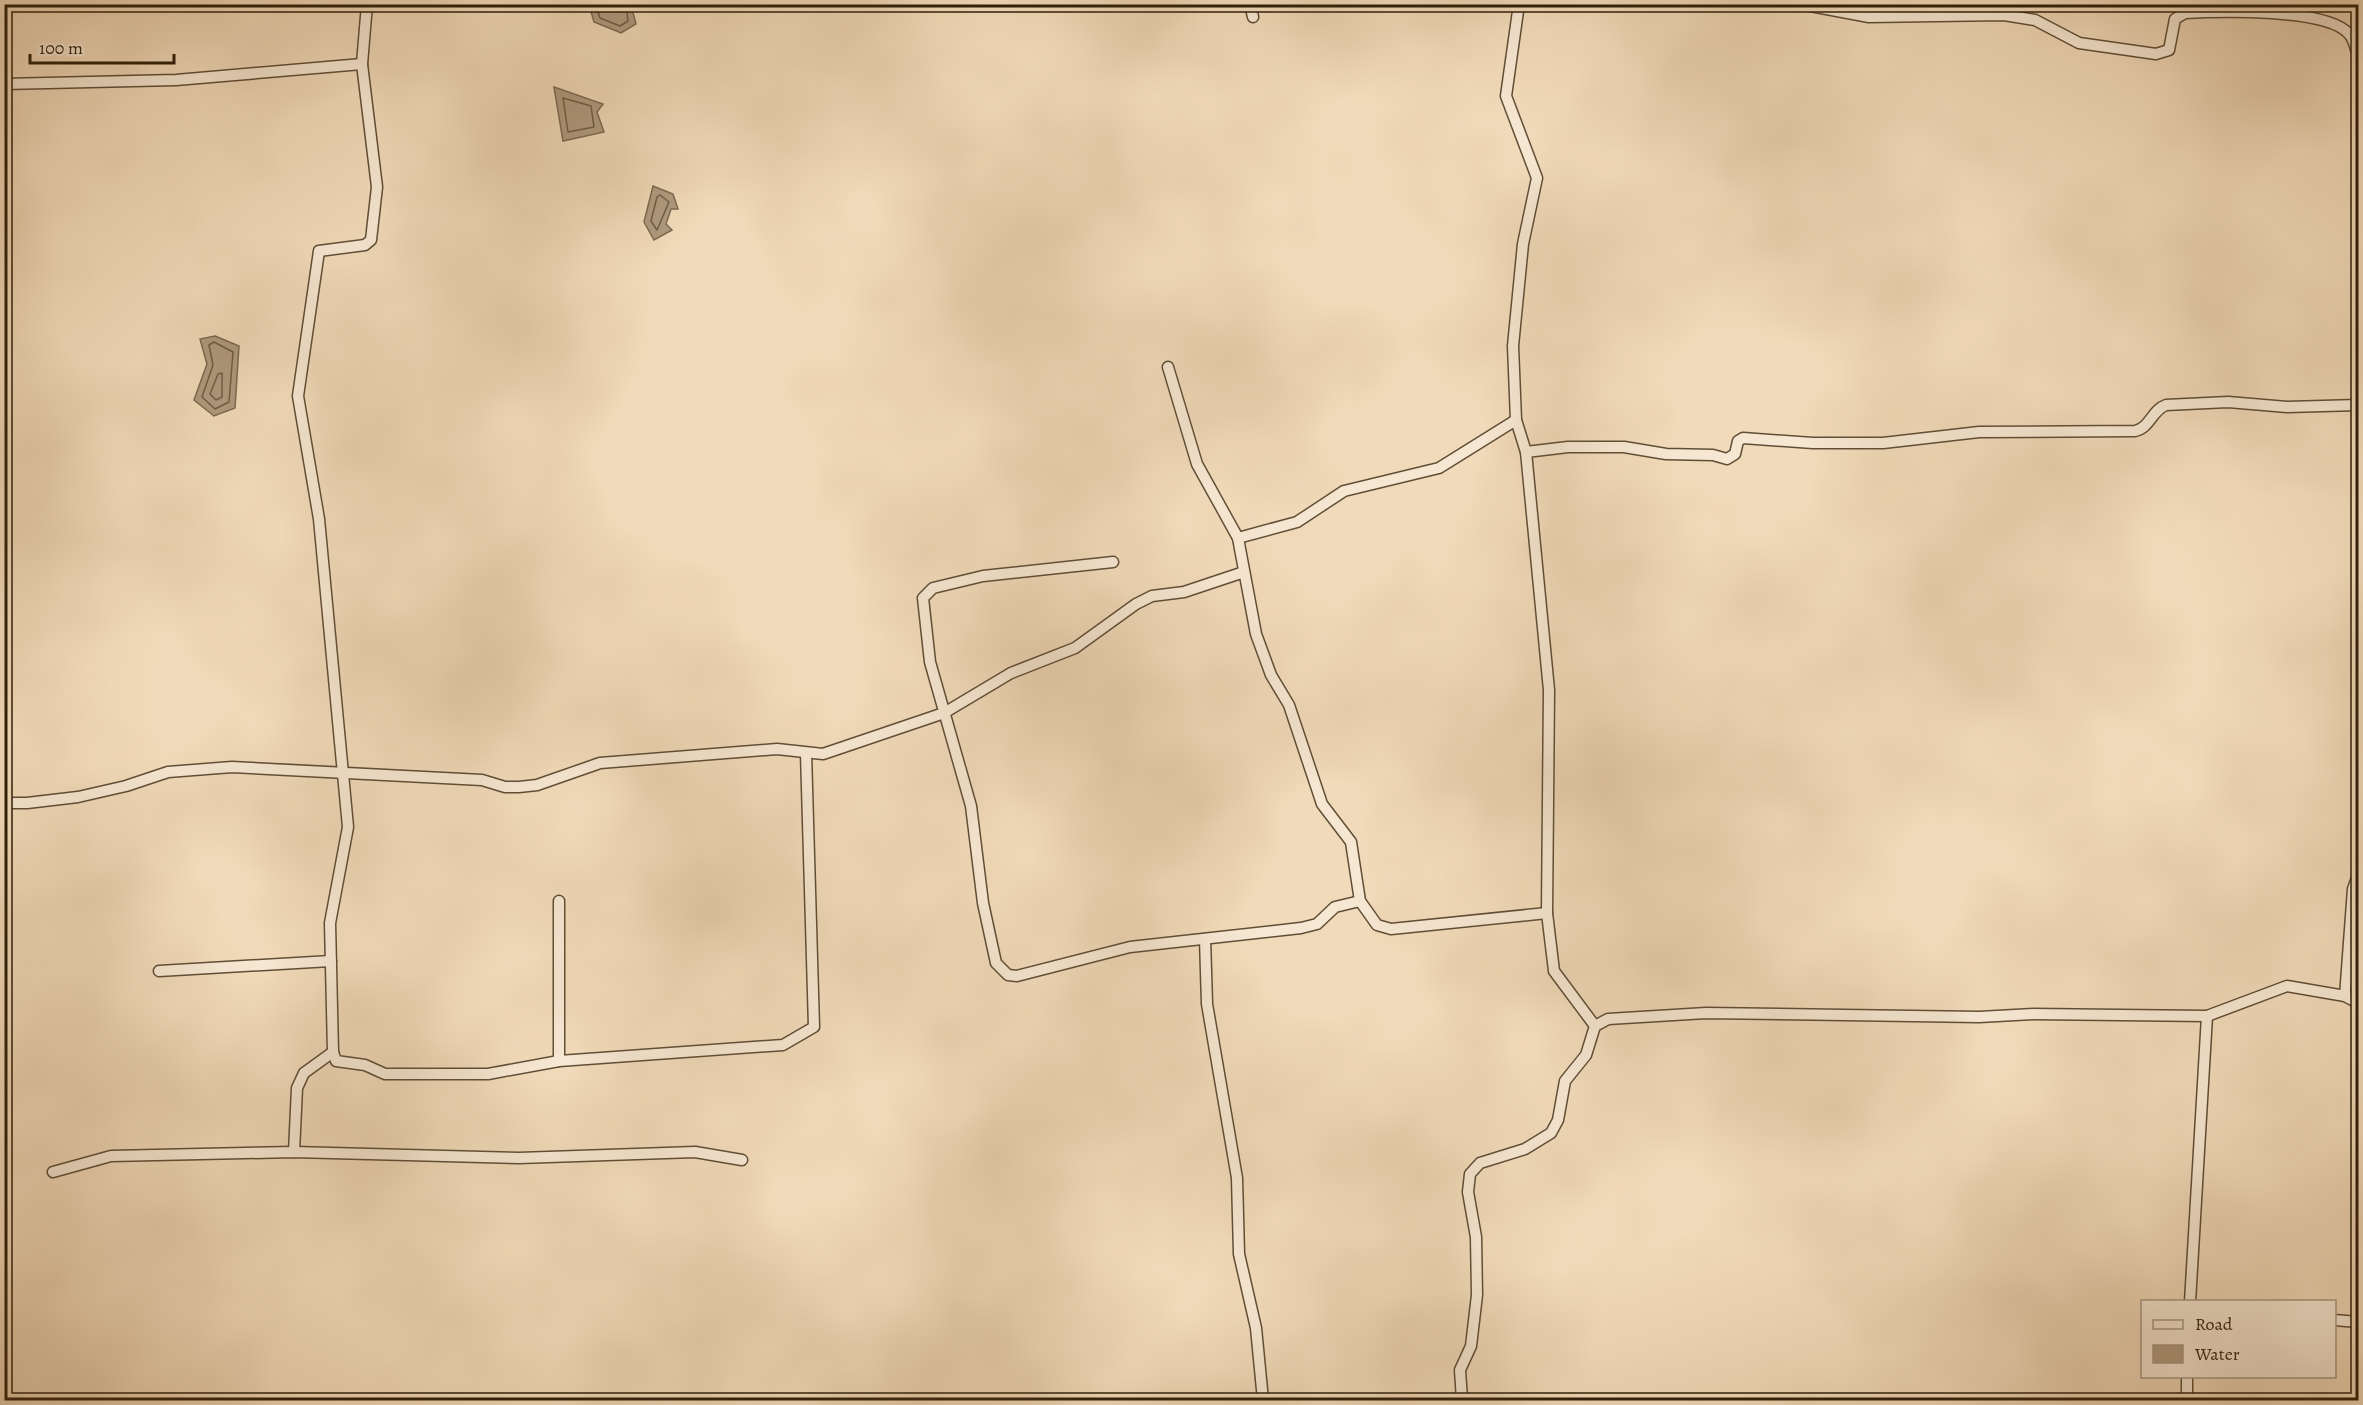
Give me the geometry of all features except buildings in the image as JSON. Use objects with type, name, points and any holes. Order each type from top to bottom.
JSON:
[{"type":"street","points":[[367,4],[362,64],[377,187],[371,240],[365,245],[319,251],[298,396],[319,519],[332,644],[341,774],[348,827],[330,923],[333,1052],[336,1060],[365,1065],[385,1074],[488,1074],[559,1061],[783,1045],[814,1027],[806,753]]},
{"type":"street","points":[[1250,4],[1253,17]]},
{"type":"street","points":[[1519,4],[1506,96],[1537,178],[1523,244],[1513,346],[1516,420],[1526,452],[1548,690],[1547,912],[1554,971],[1595,1026]]},
{"type":"street","points":[[1800,4],[1869,17],[2004,15],[2035,20],[2079,43],[2156,54],[2169,50],[2175,19],[2185,13],[2290,14],[2331,22],[2349,34],[2358,56]]},
{"type":"street","points":[[4,84],[176,80],[362,64]]},
{"type":"street","points":[[1168,367],[1197,464],[1238,538],[1256,634],[1271,675],[1289,705],[1322,804],[1351,842],[1360,901],[1377,925],[1391,929],[1547,912]]},
{"type":"street","points":[[1526,452],[1568,447],[1624,447],[1666,454],[1713,455],[1727,459],[1735,454],[1738,441],[1743,438],[1813,443],[1882,443],[1979,432],[2135,431],[2143,429],[2161,406],[2166,405],[2228,402],[2287,407],[2358,405]]},
{"type":"street","points":[[1238,538],[1297,522],[1344,491],[1439,468],[1516,420]]},
{"type":"street","points":[[1113,562],[983,576],[933,588],[923,598],[930,662],[971,806],[983,903],[996,963],[1008,975],[1017,976],[1130,947],[1309,926],[1317,924],[1335,907],[1360,901]]},
{"type":"street","points":[[4,803],[78,797],[126,786],[168,772],[232,767],[482,780],[505,787],[519,787],[537,785],[600,763],[777,749],[823,754],[944,713],[1011,673],[1075,648],[1136,604],[1152,596],[1184,592],[1244,572]]},
{"type":"street","points":[[2345,996],[2353,889],[2358,875]]},
{"type":"street","points":[[559,902],[559,1061]]},
{"type":"street","points":[[1205,939],[1207,1004],[1238,1179],[1239,1254],[1256,1328],[1263,1401]]},
{"type":"street","points":[[159,971],[331,961]]},
{"type":"street","points":[[1436,1401],[1462,1400],[1460,1370],[1471,1346],[1478,1294],[1476,1237],[1468,1192],[1470,1174],[1480,1163],[1525,1149],[1551,1133],[1558,1120],[1565,1081],[1586,1054],[1595,1026],[1608,1019],[1706,1013],[1979,1017],[2033,1014],[2207,1016],[2288,986],[2345,996],[2358,1003]]},
{"type":"street","points":[[2190,1300],[2207,1016]]},
{"type":"street","points":[[294,1152],[297,1088],[304,1073],[333,1052]]},
{"type":"street","points":[[53,1172],[111,1155],[294,1152],[519,1158],[695,1152],[742,1160]]},
{"type":"street","points":[[2336,1320],[2358,1322]]},
{"type":"street","points":[[2187,1378],[2187,1401]]},
{"type":"water","points":[[589,5],[631,5],[636,24],[621,33],[594,22]]},
{"type":"water","points":[[554,87],[603,104],[597,112],[604,132],[563,141]]},
{"type":"water","points":[[653,186],[673,194],[678,209],[671,209],[666,224],[672,230],[654,240],[644,222]]},
{"type":"water","points":[[215,336],[239,346],[235,408],[214,416],[194,400],[207,364],[200,339]]}]
